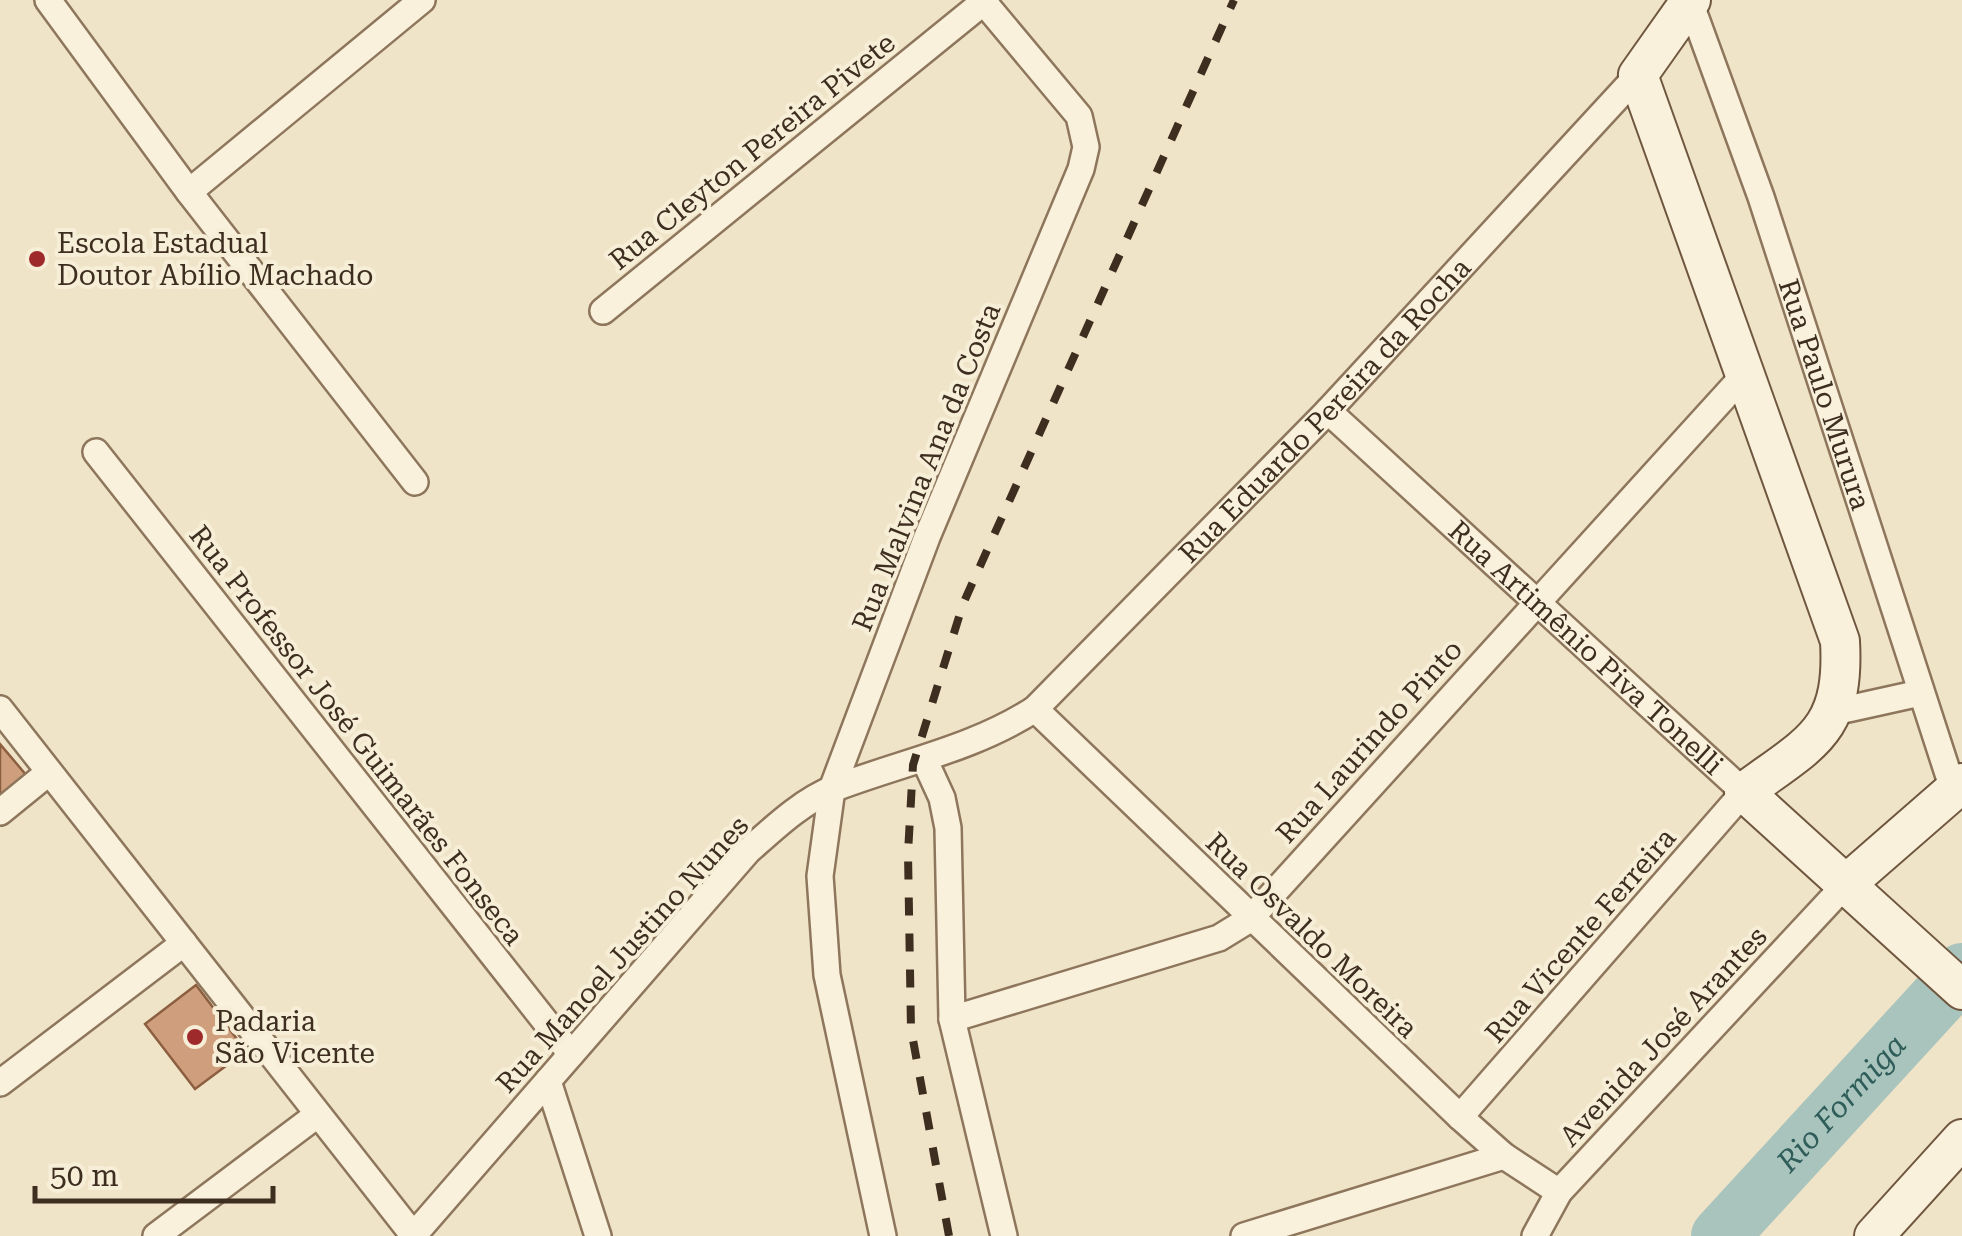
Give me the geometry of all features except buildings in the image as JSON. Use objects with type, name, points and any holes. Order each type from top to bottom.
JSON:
[{"type":"main road","name":"Rua Eduardo Pereira da Rocha","points":[[1638,75],[1690,1]]},
{"type":"main road","points":[[1638,75],[1840,641],[1842,681],[1834,712],[1822,730],[1744,792]]},
{"type":"main road","points":[[1855,894],[1958,786]]},
{"type":"main road","name":"Rua Artimênio Piva Tonelli","points":[[1744,792],[1962,990]]},
{"type":"main road","points":[[1874,1236],[1962,1140]]},
{"type":"street","points":[[48,0],[189,192],[415,482]]},
{"type":"street","points":[[189,192],[422,0]]},
{"type":"street","name":"Rua Malvina Ana da Costa","points":[[883,1236],[827,975],[820,876],[832,789],[927,538],[1081,169],[1086,147],[1079,116],[984,1]]},
{"type":"street","name":"Rua Cleyton Pereira Pivete","points":[[603,311],[984,1]]},
{"type":"street","name":"Rua Paulo Murura","points":[[1690,1],[1761,197],[1920,693],[1958,786]]},
{"type":"street","name":"Rua Eduardo Pereira da Rocha","points":[[919,763],[1006,728],[1035,709],[1328,411],[1638,75]]},
{"type":"street","name":"Rua Laurindo Pinto","points":[[952,1019],[1219,938],[1250,920],[1536,600],[1747,372]]},
{"type":"street","name":"Rua Artimênio Piva Tonelli","points":[[1328,411],[1744,792]]},
{"type":"street","name":"Rua Professor José Guimarães Fonseca","points":[[96,452],[571,1054]]},
{"type":"street","points":[[1834,712],[1920,693]]},
{"type":"street","name":"Rua Osvaldo Moreira","points":[[1035,709],[1250,920],[1460,1116],[1504,1156],[1559,1192]]},
{"type":"street","points":[[0,710],[413,1236]]},
{"type":"street","points":[[919,763],[942,798],[948,828],[952,1019],[1004,1236]]},
{"type":"street","name":"Rua Manoel Justino Nunes","points":[[413,1236],[748,851],[782,821],[832,789],[919,763]]},
{"type":"street","points":[[0,812],[48,773]]},
{"type":"street","name":"Rua Vicente Ferreira","points":[[1460,1116],[1744,792]]},
{"type":"street","name":"Avenida José Arantes","points":[[1535,1236],[1559,1192],[1855,894]]},
{"type":"street","points":[[0,1083],[184,943]]},
{"type":"street","points":[[548,1081],[598,1236]]},
{"type":"street","points":[[156,1236],[317,1116]]},
{"type":"street","points":[[1244,1236],[1504,1156]]},
{"type":"waterway","name":"Rio Formiga","points":[[1720,1236],[1962,972]]},
{"type":"railway","points":[[949,1236],[911,1029],[908,853],[913,765],[963,604],[1234,0]]},
{"type":"place","name":"Escola Estadual Doutor Abílio Machado","points":[[37,259]]},
{"type":"place","name":"Padaria São Vicente","points":[[195,1037]]}]
